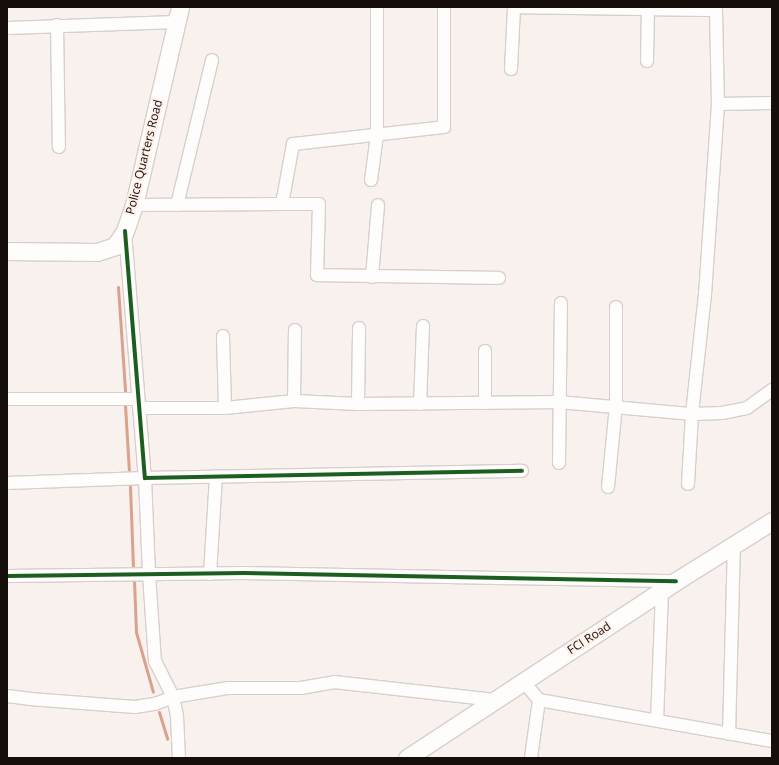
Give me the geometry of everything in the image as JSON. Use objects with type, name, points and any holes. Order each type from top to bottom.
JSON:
[{"type":"street","points":[[371,180],[377,135],[377,7]]},
{"type":"street","points":[[282,204],[293,144],[444,127],[444,7]]},
{"type":"street","points":[[511,69],[514,7],[716,10],[718,104],[705,294],[692,414],[688,484]]},
{"type":"street","points":[[647,61],[648,10]]},
{"type":"street","points":[[7,28],[179,14]]},
{"type":"street","name":"Police Quarters Road","points":[[7,251],[97,252],[115,246],[125,231],[134,205],[179,14]]},
{"type":"street","points":[[57,25],[59,147]]},
{"type":"street","points":[[177,205],[212,60]]},
{"type":"street","points":[[718,104],[772,103]]},
{"type":"street","points":[[134,205],[319,204],[317,275],[499,278]]},
{"type":"street","points":[[372,277],[378,205]]},
{"type":"street","points":[[125,231],[145,478],[149,574],[155,661],[173,698],[177,716],[179,758]]},
{"type":"street","points":[[559,463],[561,302]]},
{"type":"street","points":[[608,487],[616,406],[616,307]]},
{"type":"street","points":[[420,404],[422,326]]},
{"type":"street","points":[[358,404],[359,328]]},
{"type":"street","points":[[294,401],[295,330]]},
{"type":"street","points":[[223,336],[225,408]]},
{"type":"street","points":[[485,351],[485,403]]},
{"type":"street","points":[[7,399],[225,408],[294,401],[358,404],[560,402],[692,414],[722,413],[747,408],[772,390]]},
{"type":"street","points":[[7,483],[216,476],[522,472]]},
{"type":"street","points":[[210,574],[216,476]]},
{"type":"street","name":"FCI Road","points":[[411,757],[669,586],[772,521]]},
{"type":"street","points":[[729,734],[734,546]]},
{"type":"street","points":[[7,576],[244,573],[669,586],[657,721]]},
{"type":"street","points":[[524,681],[539,700],[772,741]]},
{"type":"street","points":[[7,696],[30,700],[136,707],[155,704],[173,698],[228,688],[301,688],[334,682],[495,700]]},
{"type":"street","points":[[531,758],[539,700]]},
{"type":"waterway","points":[[118,287],[125,391]]},
{"type":"waterway","points":[[125,405],[129,473]]},
{"type":"waterway","points":[[130,486],[133,569]]},
{"type":"waterway","points":[[134,580],[136,632],[153,692]]},
{"type":"waterway","points":[[159,712],[167,739]]},
{"type":"cycle path","points":[[125,231],[145,478],[522,471]]},
{"type":"cycle path","points":[[7,576],[244,573],[676,581]]}]
